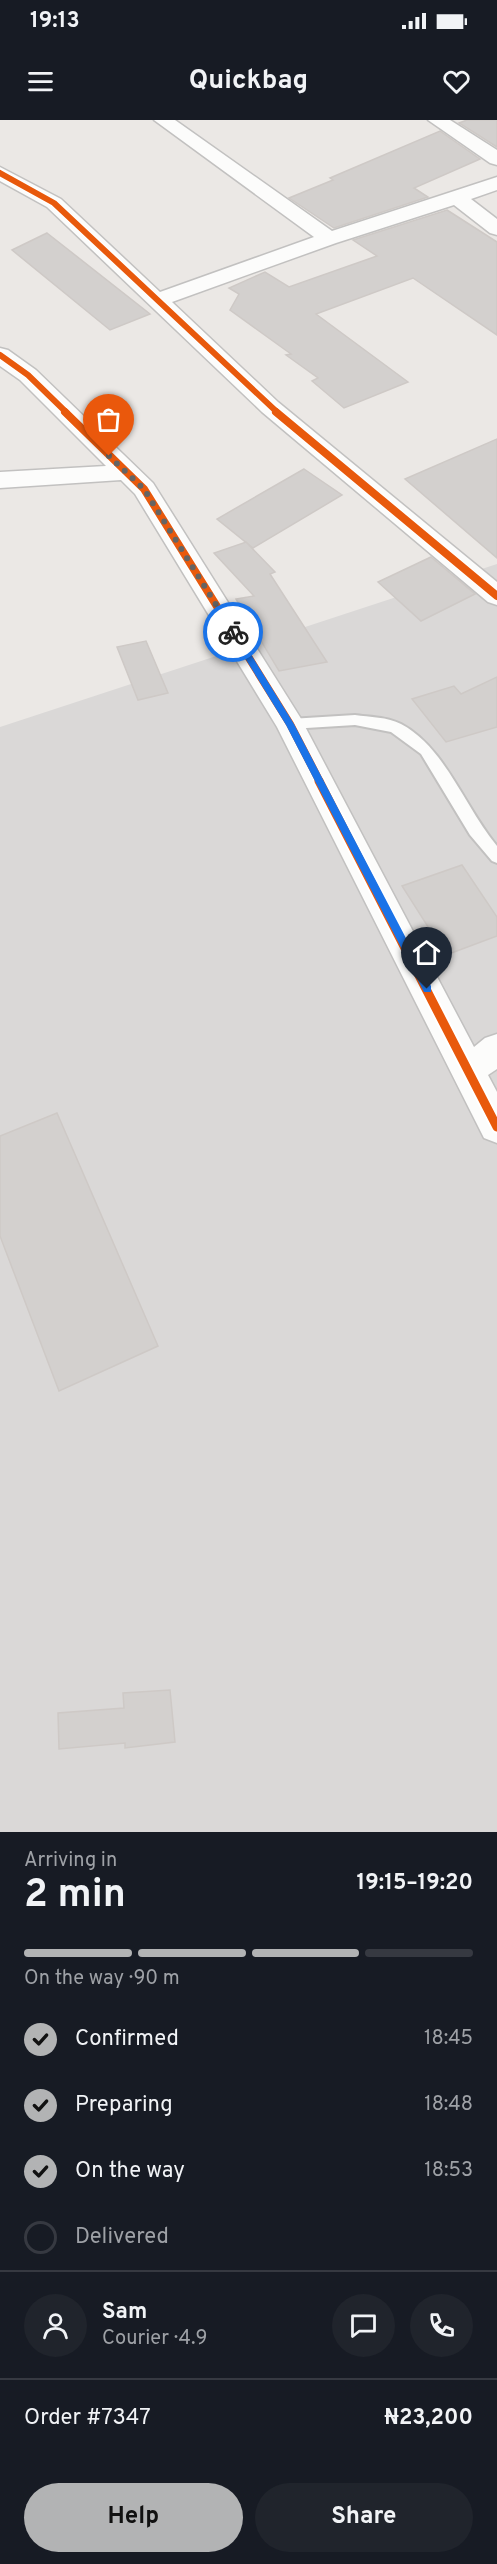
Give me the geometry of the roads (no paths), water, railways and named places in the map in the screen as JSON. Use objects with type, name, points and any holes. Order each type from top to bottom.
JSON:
[{"type":"street","points":[[163,120],[329,239]]},
{"type":"street","points":[[437,120],[497,159]]},
{"type":"street","points":[[0,173],[54,203],[270,407],[497,596]]},
{"type":"street","points":[[157,300],[497,183]]},
{"type":"street","points":[[457,198],[497,229]]},
{"type":"street","points":[[0,354],[28,375],[144,489],[290,724],[497,1127]]},
{"type":"street","points":[[0,480],[125,472]]},
{"type":"street","points":[[469,1070],[497,1049]]},
{"type":"lane","points":[[290,724],[355,720],[394,727],[426,750],[476,831],[497,857]]}]
